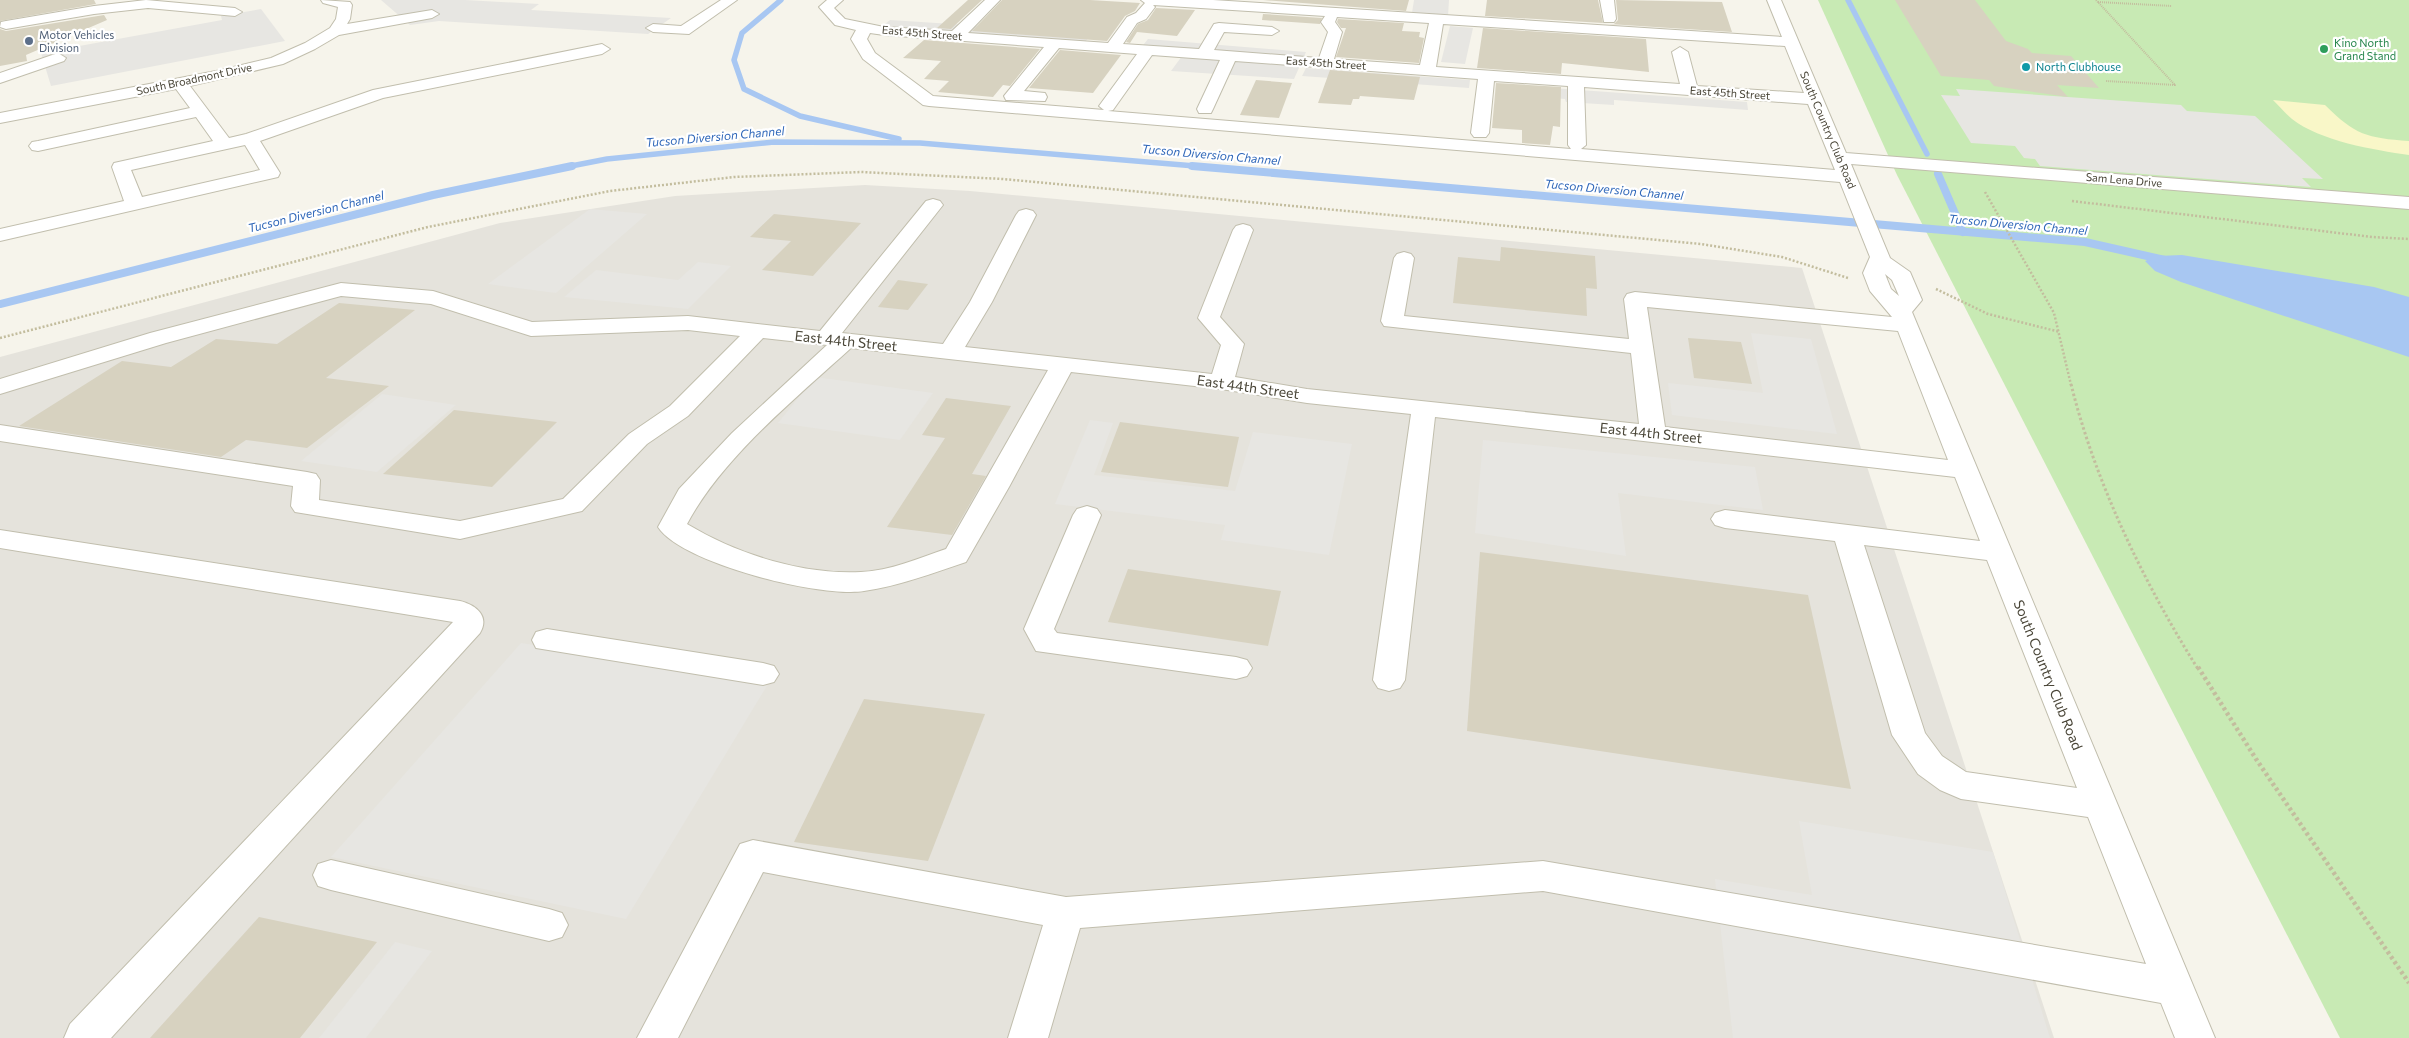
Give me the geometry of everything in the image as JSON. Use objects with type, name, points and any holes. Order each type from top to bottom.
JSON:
[{"type":"street","points":[[328,0],[345,5],[343,19],[335,31]]},
{"type":"street","points":[[653,28],[684,31],[730,0]]},
{"type":"street","name":"East 45th Street","points":[[836,0],[826,8],[840,22],[884,31],[1813,99]]},
{"type":"street","points":[[956,36],[993,0]]},
{"type":"street","points":[[1607,0],[1609,19]]},
{"type":"street","name":"South Country Club Road","points":[[1774,0],[1880,259],[1874,273],[1881,291],[1904,318],[2195,1038]]},
{"type":"street","points":[[1112,48],[1132,20],[1140,16],[1148,3],[1790,42]]},
{"type":"street","points":[[6,25],[94,10],[148,4],[235,12]]},
{"type":"street","points":[[335,31],[432,14]]},
{"type":"street","points":[[1325,63],[1335,32],[1328,22],[1331,18]]},
{"type":"street","points":[[1428,71],[1436,23]]},
{"type":"street","points":[[865,27],[859,39],[869,56],[929,101],[1850,182]]},
{"type":"street","points":[[1204,54],[1219,27],[1272,31]]},
{"type":"street","name":"South Broadmont Drive","points":[[0,118],[180,83],[277,61],[310,46],[335,31]]},
{"type":"street","points":[[1040,97],[1012,96],[1055,44]]},
{"type":"street","points":[[136,204],[121,167],[250,139],[379,94],[602,49]]},
{"type":"street","points":[[1106,106],[1148,50]]},
{"type":"street","points":[[1680,52],[1690,90]]},
{"type":"street","points":[[1205,109],[1230,56]]},
{"type":"street","points":[[0,78],[58,58]]},
{"type":"street","points":[[1480,133],[1487,75]]},
{"type":"street","points":[[1576,82],[1577,145]]},
{"type":"street","points":[[180,83],[224,144]]},
{"type":"street","points":[[38,146],[201,111]]},
{"type":"street","points":[[0,235],[271,173],[250,139]]},
{"type":"street","name":"Sam Lena Drive","points":[[1840,158],[2409,203]]},
{"type":"street","points":[[933,205],[835,340],[790,390],[741,438],[689,495],[672,527],[698,543],[745,564],[816,578],[862,582],[904,573],[956,555],[1064,364]]},
{"type":"street","points":[[950,352],[981,302],[1026,215]]},
{"type":"street","points":[[1222,382],[1233,344],[1209,318],[1243,230]]},
{"type":"street","points":[[1404,258],[1392,321],[1641,347]]},
{"type":"street","name":"East 44th Street","points":[[0,387],[158,338],[341,289],[433,298],[531,329],[688,323],[1222,382],[1307,396],[1653,433],[1964,470]]},
{"type":"street","points":[[1653,433],[1635,299],[1904,318]]},
{"type":"street","points":[[0,433],[307,480],[306,506],[460,530],[572,506],[638,439],[679,411],[757,331]]},
{"type":"street","points":[[1389,680],[1424,409]]},
{"type":"street","points":[[1086,515],[1039,629],[1047,643],[1236,668]]},
{"type":"street","points":[[1725,519],[1998,552]]},
{"type":"street","points":[[1848,534],[1908,735],[1932,769],[1946,779],[1960,785],[2100,805]]},
{"type":"street","points":[[0,539],[460,610],[468,618],[469,626],[84,1038]]},
{"type":"street","points":[[547,640],[763,674]]},
{"type":"street","points":[[657,1038],[754,855],[1066,913],[1543,876],[2174,986]]},
{"type":"street","points":[[331,875],[549,925]]},
{"type":"street","points":[[1028,1038],[1066,913]]},
{"type":"path","points":[[2097,1],[2172,6]]},
{"type":"path","points":[[2097,1],[2175,85],[2106,81]]},
{"type":"path","points":[[1982,187],[2054,313],[2072,388],[2094,462],[2118,521],[2155,592],[2196,665],[2256,759],[2409,983]]},
{"type":"path","points":[[2070,201],[2409,240]]},
{"type":"path","points":[[1930,289],[1950,294],[1988,314],[2060,332]]},
{"type":"shaded area","points":[[381,0],[465,0],[539,4],[531,10],[671,18],[648,34],[439,21],[410,25]]},
{"type":"shaded area","points":[[1414,0],[1449,0],[1448,16],[1412,13]]},
{"type":"shaded area","points":[[261,9],[285,41],[51,86],[41,53],[222,20],[221,16]]},
{"type":"shaded area","points":[[890,20],[1093,33],[1083,44],[879,29]]},
{"type":"shaded area","points":[[1450,26],[1473,28],[1465,64],[1441,62]]},
{"type":"shaded area","points":[[1148,39],[1306,52],[1294,79],[1171,71],[1185,52],[1140,49]]},
{"type":"shaded area","points":[[1306,68],[1470,80],[1469,88],[1302,76]]},
{"type":"shaded area","points":[[1497,84],[1747,102],[1748,110],[1614,100],[1614,105],[1566,102],[1565,99],[1497,93]]},
{"type":"shaded area","points":[[1956,89],[2181,105],[2187,111],[2255,116],[2323,179],[2302,178],[2311,187],[2040,166],[2035,159],[2024,158],[2015,146],[1971,143],[1941,95],[1960,96]]},
{"type":"shaded area","points":[[865,185],[970,191],[1802,268],[2054,1038],[0,1038],[0,357],[500,223],[675,196]]},
{"type":"shaded area","points":[[590,209],[647,214],[556,293],[488,284]]},
{"type":"shaded area","points":[[698,262],[731,266],[688,309],[564,297],[596,270],[678,280]]},
{"type":"shaded area","points":[[1751,333],[1811,339],[1837,434],[1672,415],[1668,383],[1763,393]]},
{"type":"shaded area","points":[[815,377],[933,393],[900,440],[778,423]]},
{"type":"shaded area","points":[[382,394],[456,405],[377,472],[301,461]]},
{"type":"shaded area","points":[[1090,420],[1113,423],[1094,475],[1235,491],[1253,432],[1352,444],[1329,555],[1221,540],[1225,525],[1055,504]]},
{"type":"shaded area","points":[[1483,440],[1755,467],[1763,510],[1618,493],[1626,556],[1475,533]]},
{"type":"shaded area","points":[[521,643],[768,684],[626,919],[331,857]]},
{"type":"shaded area","points":[[1799,821],[1993,852],[2050,1038],[1733,1038],[1715,879],[1812,895]]},
{"type":"shaded area","points":[[395,942],[432,951],[366,1038],[319,1038]]},
{"type":"green space","points":[[1818,0],[2409,0],[2409,1038],[2340,1038],[1897,175]]},
{"type":"sand","points":[[2273,100],[2325,105],[2345,123],[2362,133],[2382,138],[2409,141],[2409,155],[2364,147],[2317,133],[2292,119]]},
{"type":"water","points":[[2182,255],[2374,287],[2409,297],[2409,357],[2181,282],[2155,271],[2145,261],[2157,256]]},
{"type":"building","points":[[0,0],[94,0],[96,4],[0,21]]},
{"type":"building","points":[[968,0],[982,0],[951,29],[937,28]]},
{"type":"building","points":[[1002,0],[1090,0],[1140,3],[1135,11],[1125,16],[1107,41],[972,31]]},
{"type":"building","points":[[1263,0],[1409,0],[1406,11]]},
{"type":"building","points":[[1487,0],[1598,0],[1603,23],[1485,16]]},
{"type":"building","points":[[1616,0],[1722,2],[1732,32],[1609,24],[1614,24],[1618,20]]},
{"type":"building","points":[[1895,0],[1975,0],[2006,41],[2028,49],[2032,53],[2071,56],[2099,88],[2057,85],[2068,97],[1994,86],[1989,80],[1941,76]]},
{"type":"building","points":[[1156,8],[1195,10],[1177,36],[1137,32],[1130,43],[1126,42],[1138,24],[1148,20]]},
{"type":"building","points":[[1263,14],[1322,18],[1320,24],[1262,20]]},
{"type":"building","name":"Motor Vehicles Division","points":[[104,15],[107,20],[26,55],[27,61],[0,66],[0,29],[6,31]]},
{"type":"building","points":[[1338,19],[1404,23],[1402,31],[1420,32],[1419,37],[1424,38],[1419,63],[1336,57],[1346,28],[1341,28],[1337,22]]},
{"type":"building","points":[[1483,28],[1646,39],[1649,72],[1562,63],[1561,74],[1477,68]]},
{"type":"building","points":[[924,40],[1040,49],[1010,86],[1003,85],[993,97],[938,92],[949,81],[924,79],[941,61],[903,58]]},
{"type":"building","points":[[1060,50],[1121,55],[1093,93],[1029,88]]},
{"type":"building","points":[[1330,70],[1420,77],[1414,100],[1360,96],[1359,99],[1353,99],[1351,105],[1318,103]]},
{"type":"building","points":[[1256,80],[1292,83],[1279,118],[1240,115]]},
{"type":"building","points":[[1496,83],[1561,87],[1560,127],[1553,126],[1550,145],[1522,143],[1522,130],[1492,128]]},
{"type":"building","points":[[774,214],[861,223],[813,276],[762,270],[791,241],[750,237]]},
{"type":"building","points":[[1501,247],[1595,256],[1597,289],[1586,288],[1587,316],[1453,303],[1458,257],[1500,261]]},
{"type":"building","points":[[898,280],[928,284],[908,310],[878,307]]},
{"type":"building","points":[[339,303],[415,310],[326,378],[389,386],[307,448],[246,440],[221,457],[19,426],[122,361],[171,367],[216,339],[277,344]]},
{"type":"building","points":[[1688,338],[1741,342],[1752,384],[1694,378]]},
{"type":"building","points":[[946,398],[1011,406],[972,474],[986,476],[952,535],[887,527],[945,438],[922,435]]},
{"type":"building","points":[[454,410],[557,422],[492,487],[383,474]]},
{"type":"building","points":[[1120,422],[1239,437],[1228,487],[1101,472]]},
{"type":"building","points":[[1480,552],[1808,595],[1851,789],[1467,731]]},
{"type":"building","points":[[1128,569],[1281,591],[1268,646],[1108,622]]},
{"type":"building","points":[[864,699],[985,714],[928,861],[794,842]]},
{"type":"building","points":[[259,917],[377,942],[300,1038],[150,1038]]},
{"type":"waterway","points":[[781,0],[742,33],[734,60],[744,89],[800,116],[899,139]]},
{"type":"waterway","points":[[1848,0],[1927,154]]},
{"type":"waterway","name":"Tucson Diversion Channel","points":[[566,167],[607,159],[774,142],[920,143],[1207,167]]},
{"type":"waterway","name":"Tucson Diversion Channel","points":[[0,304],[433,195],[572,166]]},
{"type":"waterway","name":"Tucson Diversion Channel","points":[[1192,166],[1963,232]]},
{"type":"waterway","points":[[1938,174],[1963,232]]},
{"type":"waterway","name":"Tucson Diversion Channel","points":[[1963,232],[2085,242],[2165,260]]},
{"type":"place","name":"Motor Vehicles Division","points":[[29,41]]},
{"type":"place","name":"Kino North Grand Stand","points":[[2324,49]]},
{"type":"place","name":"North Clubhouse","points":[[2026,67]]}]
